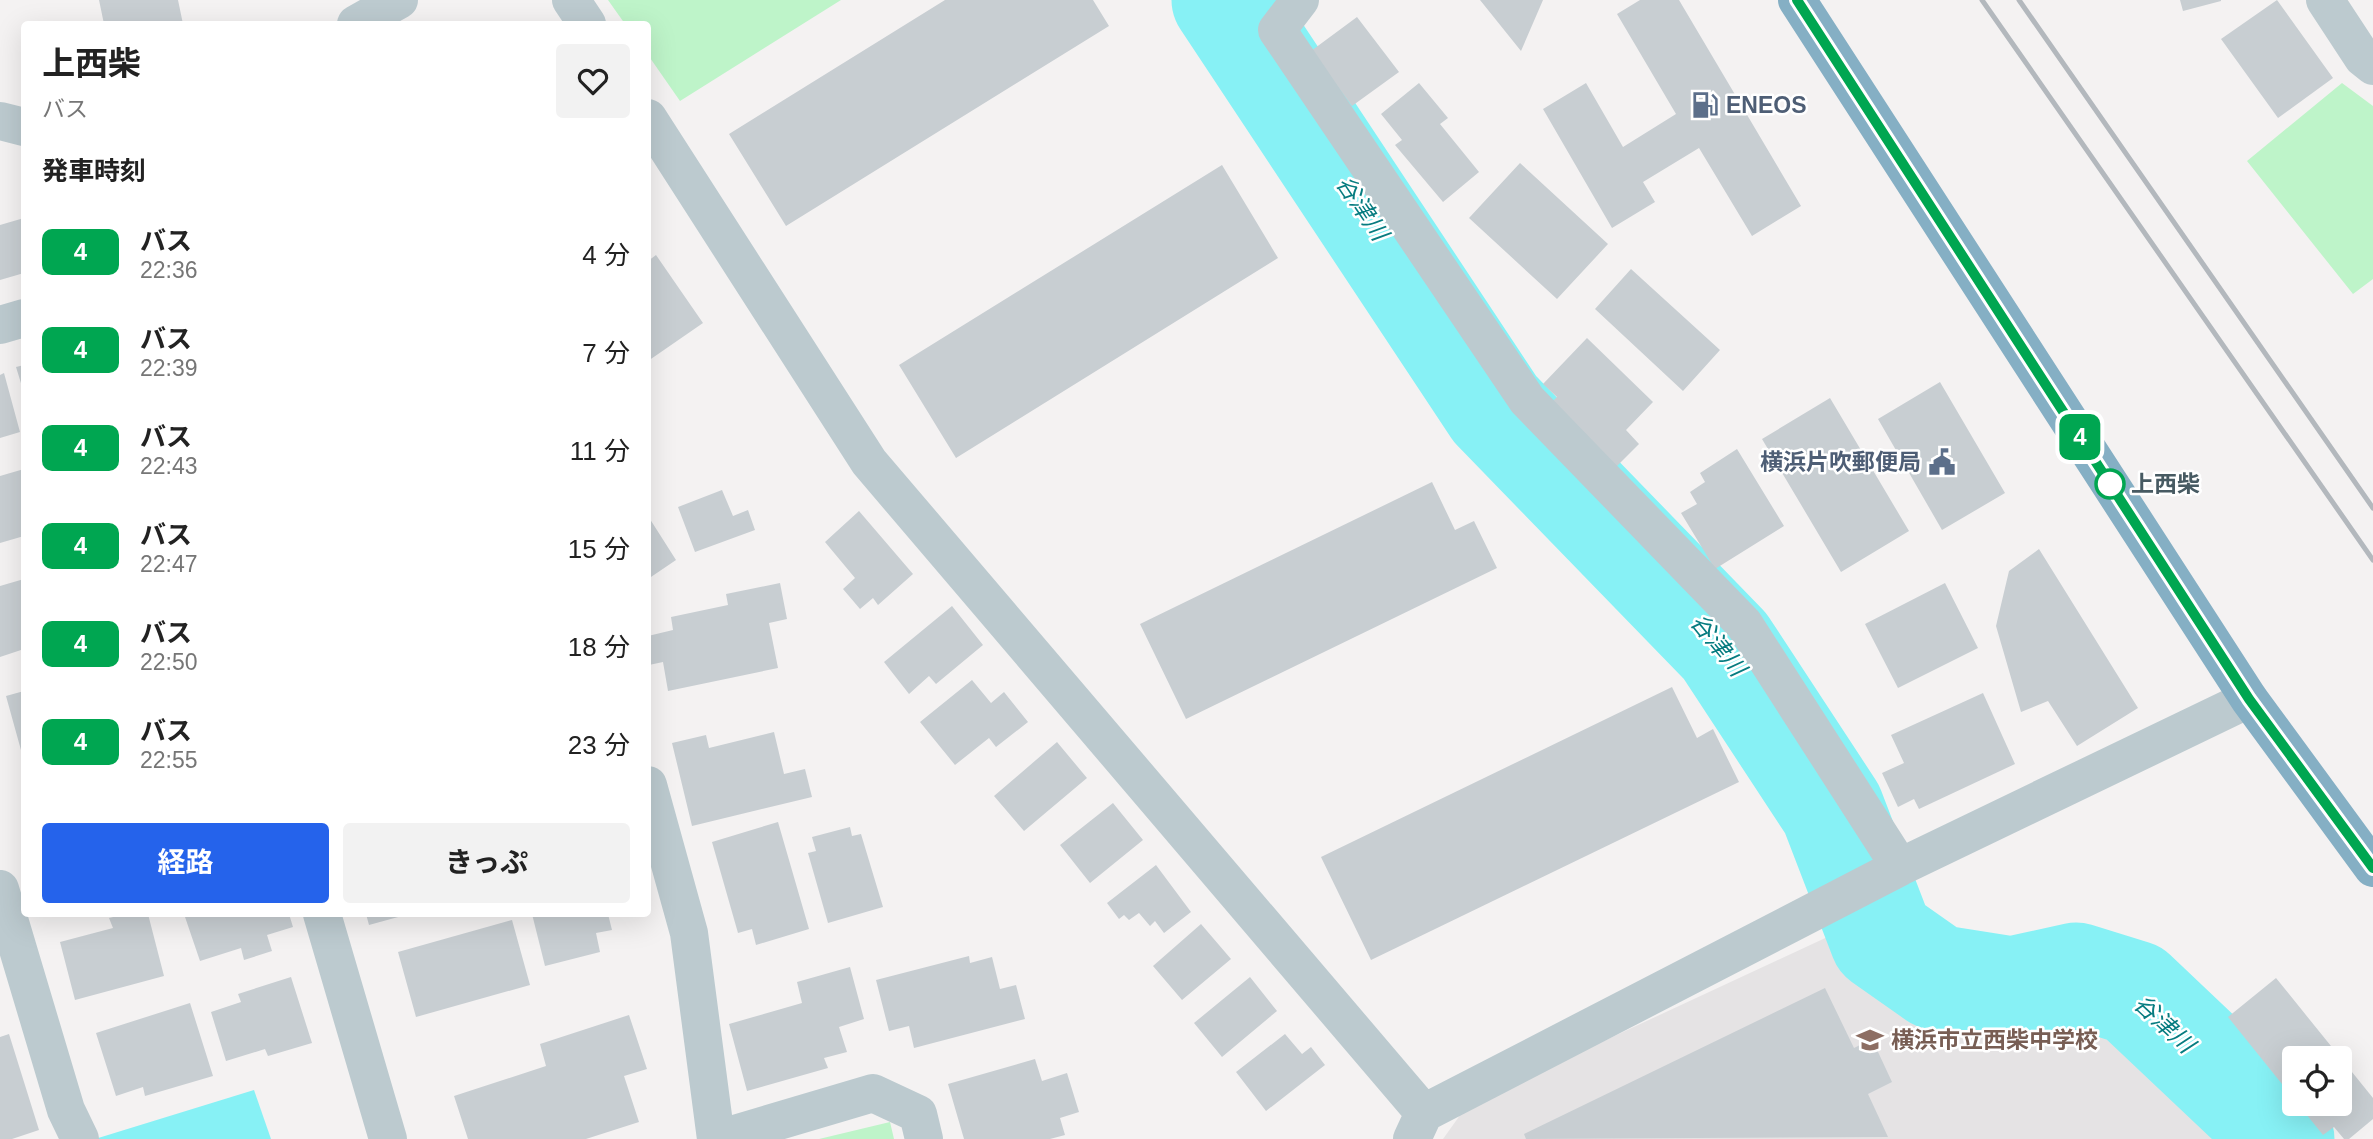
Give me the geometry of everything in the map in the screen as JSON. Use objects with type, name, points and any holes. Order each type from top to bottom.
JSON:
[{"type":"highway","points":[[1797,0],[2249,699],[2373,868]]},
{"type":"street","points":[[361,21],[399,0]]},
{"type":"street","points":[[571,0],[585,21]]},
{"type":"street","points":[[1300,0],[1277,30],[1527,400],[1744,624],[1900,867]]},
{"type":"street","points":[[2325,0],[2363,58],[2373,66]]},
{"type":"street","points":[[0,121],[21,126]]},
{"type":"street","points":[[651,123],[869,462],[1418,1126],[1900,867],[2249,699]]},
{"type":"street","points":[[0,325],[21,319]]},
{"type":"street","points":[[651,796],[689,933],[717,1139],[873,1093],[918,1114],[924,1139]]},
{"type":"street","points":[[6,891],[66,1110],[80,1139]]},
{"type":"street","points":[[322,917],[388,1139]]},
{"type":"shaded area","name":"横浜市立西柴中学校","points":[[1849,927],[1855,940],[1840,948],[1855,979],[1860,977],[1901,1005],[1954,1020],[2046,1008],[2106,1020],[2163,1061],[2230,1139],[1443,1139],[1468,1104]]},
{"type":"green space","points":[[608,0],[841,0],[680,101],[651,59],[651,21],[623,21]]},
{"type":"green space","points":[[2342,83],[2373,106],[2373,279],[2353,294],[2247,161]]},
{"type":"green space","points":[[890,1122],[894,1139],[819,1139]]},
{"type":"water","points":[[254,1090],[271,1139],[95,1139]]},
{"type":"building","points":[[99,0],[178,0],[182,21],[103,21]]},
{"type":"building","points":[[945,0],[1093,0],[1109,26],[786,226],[729,134]]},
{"type":"building","points":[[1480,0],[1543,0],[1521,51]]},
{"type":"building","points":[[1640,0],[1679,0],[1801,206],[1752,236],[1699,148],[1643,182],[1655,202],[1612,228],[1543,109],[1586,83],[1623,147],[1676,114],[1617,14]]},
{"type":"building","points":[[2180,0],[2221,0],[2221,1],[2183,11]]},
{"type":"building","points":[[2277,0],[2333,78],[2278,118],[2221,39]]},
{"type":"building","points":[[1357,17],[1399,72],[1352,106],[1311,51]]},
{"type":"building","points":[[1419,83],[1448,118],[1440,124],[1479,172],[1443,202],[1395,145],[1402,140],[1381,114]]},
{"type":"building","points":[[1520,163],[1608,244],[1557,299],[1469,218]]},
{"type":"building","points":[[1222,165],[1278,258],[956,458],[899,365]]},
{"type":"building","points":[[21,219],[21,274],[0,280],[0,225]]},
{"type":"building","points":[[656,255],[703,323],[651,359],[651,259]]},
{"type":"building","points":[[1631,269],[1720,350],[1683,391],[1595,309]]},
{"type":"building","points":[[1587,338],[1653,402],[1626,430],[1639,444],[1616,467],[1551,403],[1557,397],[1543,384]]},
{"type":"building","points":[[21,366],[21,383],[16,367]]},
{"type":"building","points":[[4,373],[20,432],[0,438],[0,375]]},
{"type":"building","points":[[1940,382],[2005,493],[1942,530],[1878,419]]},
{"type":"building","points":[[1830,398],[1909,531],[1841,572],[1762,439]]},
{"type":"building","points":[[1737,449],[1784,526],[1715,569],[1681,513],[1697,504],[1690,492],[1705,482],[1700,473]]},
{"type":"building","points":[[21,470],[21,537],[0,543],[0,476]]},
{"type":"building","points":[[1432,482],[1455,530],[1474,521],[1497,568],[1186,719],[1140,624]]},
{"type":"building","points":[[722,490],[733,516],[748,510],[755,530],[695,552],[678,507]]},
{"type":"building","points":[[859,511],[913,574],[878,605],[873,598],[860,609],[843,589],[855,578],[825,542]]},
{"type":"building","points":[[651,521],[676,560],[651,577]]},
{"type":"building","points":[[2039,549],[2138,708],[2077,746],[2048,701],[2021,712],[1996,626],[2009,571]]},
{"type":"building","points":[[21,580],[21,650],[0,657],[0,586]]},
{"type":"building","points":[[780,583],[787,619],[769,623],[778,668],[668,691],[663,662],[651,665],[651,635],[673,630],[671,617],[728,605],[726,594]]},
{"type":"building","points":[[1945,583],[1978,648],[1898,688],[1865,624]]},
{"type":"building","points":[[952,606],[983,645],[936,684],[929,676],[909,694],[884,662]]},
{"type":"building","points":[[972,680],[991,703],[1004,692],[1028,722],[996,747],[989,738],[955,765],[920,722]]},
{"type":"building","points":[[1672,687],[1697,738],[1713,729],[1739,782],[1371,960],[1321,857]]},
{"type":"building","points":[[21,692],[21,750],[6,696]]},
{"type":"building","points":[[1983,693],[2015,764],[1919,809],[1914,799],[1898,807],[1882,773],[1904,763],[1891,735]]},
{"type":"building","points":[[774,732],[784,774],[805,769],[812,797],[692,826],[672,743],[706,735],[709,748]]},
{"type":"building","points":[[1057,742],[1087,778],[1024,831],[994,796]]},
{"type":"building","points":[[1113,803],[1143,840],[1090,883],[1060,845]]},
{"type":"building","points":[[778,822],[809,929],[756,945],[752,929],[738,933],[712,842]]},
{"type":"building","points":[[850,827],[852,836],[861,834],[883,907],[828,923],[808,853],[816,851],[812,837]]},
{"type":"building","points":[[1156,865],[1191,912],[1164,933],[1155,921],[1150,926],[1139,913],[1129,920],[1124,915],[1119,919],[1107,903]]},
{"type":"building","points":[[149,917],[164,976],[75,1000],[60,942],[113,928],[109,918]]},
{"type":"building","points":[[185,917],[290,917],[293,927],[267,935],[272,951],[244,960],[241,948],[200,961]]},
{"type":"building","points":[[367,917],[398,917],[369,925]]},
{"type":"building","points":[[533,917],[609,917],[612,930],[596,933],[600,952],[545,966]]},
{"type":"building","points":[[512,920],[530,985],[416,1017],[398,952]]},
{"type":"building","points":[[1201,924],[1231,959],[1182,1000],[1153,966]]},
{"type":"building","points":[[969,956],[970,963],[992,957],[1000,989],[1016,985],[1025,1019],[914,1048],[909,1026],[889,1031],[876,980]]},
{"type":"building","points":[[850,967],[864,1019],[839,1027],[847,1052],[824,1058],[828,1068],[747,1091],[729,1024],[802,1003],[797,982]]},
{"type":"building","points":[[291,977],[312,1043],[268,1056],[265,1049],[226,1061],[211,1012],[241,1002],[238,994]]},
{"type":"building","points":[[1250,977],[1277,1011],[1222,1057],[1194,1023]]},
{"type":"building","points":[[2276,978],[2331,1046],[2282,1046],[2282,1084],[2228,1017]]},
{"type":"building","points":[[1825,988],[1854,1048],[1872,1039],[1892,1082],[1868,1094],[1888,1137],[1526,1139],[1524,1134]]},
{"type":"building","points":[[190,1003],[213,1076],[145,1096],[143,1087],[116,1096],[96,1033]]},
{"type":"building","points":[[629,1015],[647,1069],[624,1076],[639,1122],[586,1139],[468,1139],[454,1096],[546,1066],[540,1044]]},
{"type":"building","points":[[9,1034],[39,1130],[12,1139],[0,1139],[0,1037]]},
{"type":"building","points":[[1285,1034],[1302,1054],[1311,1047],[1325,1065],[1266,1111],[1236,1072]]},
{"type":"building","points":[[1035,1059],[1042,1081],[1067,1073],[1079,1112],[1060,1118],[1065,1135],[1050,1139],[964,1139],[948,1084]]},
{"type":"building","points":[[2352,1072],[2373,1098],[2373,1119],[2349,1139],[2344,1139],[2334,1127],[2323,1135],[2308,1116],[2352,1116]]},
{"type":"waterway","name":"谷津川","points":[[1224,0],[1495,409],[1725,646],[1832,809],[1882,939],[1936,977],[2012,989],[2076,975],[2134,993],[2264,1116],[2282,1139]]},
{"type":"railway","points":[[1982,0],[2373,560]]},
{"type":"railway","points":[[2019,0],[2373,508]]},
{"type":"bus line","name":"4","points":[[1797,0],[2249,699],[2373,868]]},
{"type":"place","name":"ENEOS","points":[[1705,105]]},
{"type":"place","name":"横浜片吹郵便局","points":[[1942,462]]},
{"type":"place","name":"上西柴","points":[[2110,484]]},
{"type":"place","name":"横浜市立西柴中学校","points":[[1870,1040]]}]
